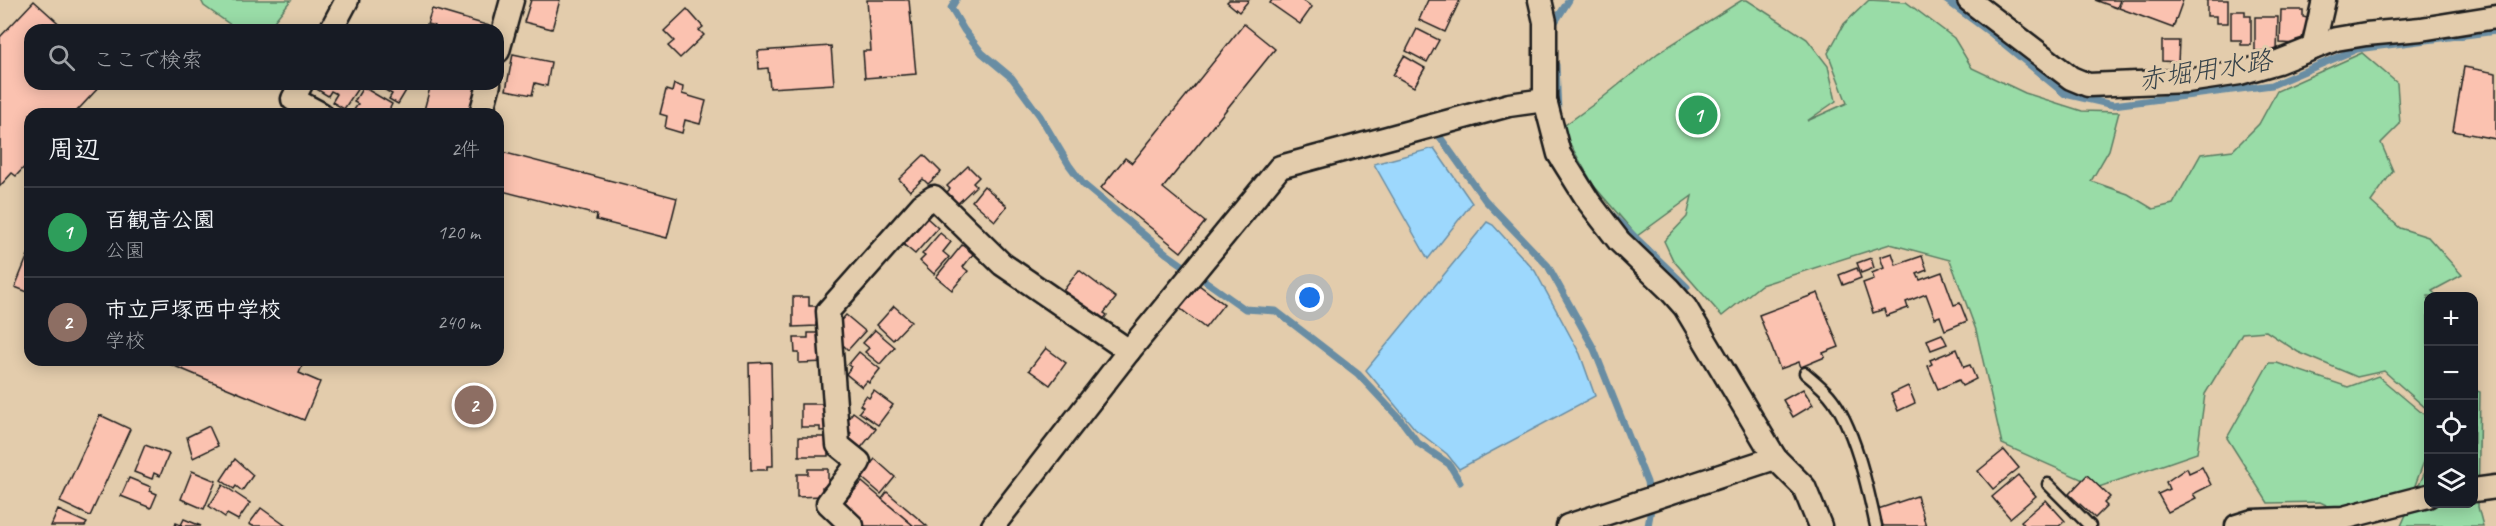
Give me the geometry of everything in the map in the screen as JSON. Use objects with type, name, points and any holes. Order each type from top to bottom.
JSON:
[{"type":"street","points":[[334,24],[347,0]]},
{"type":"street","points":[[504,29],[512,0]]},
{"type":"street","points":[[1540,0],[1545,22],[1545,100],[1558,154],[1589,202],[1619,241],[1669,288],[1684,308],[1775,458],[1804,487],[1820,526]]},
{"type":"street","points":[[1969,0],[2071,78],[2088,85],[2187,81],[2240,74],[2336,39],[2496,17]]},
{"type":"street","points":[[2313,48],[2324,0]]},
{"type":"street","points":[[298,90],[293,99],[310,108]]},
{"type":"street","points":[[483,108],[487,90]]},
{"type":"street","points":[[993,526],[1129,351],[1280,167],[1509,105],[1545,100]]},
{"type":"street","points":[[852,526],[828,503],[858,462],[838,445],[828,311],[934,197],[1002,264],[1129,351]]},
{"type":"street","points":[[1568,526],[1775,458]]},
{"type":"street","points":[[2478,489],[2496,487]]},
{"type":"street","points":[[2237,526],[2253,521],[2343,518],[2424,497]]},
{"type":"lane","points":[[1805,373],[1830,396],[1846,423],[1870,498],[1876,526]]},
{"type":"lane","points":[[2048,484],[2090,526]]},
{"type":"green space","points":[[201,0],[291,0],[272,24],[230,24],[204,6]]},
{"type":"green space","points":[[1742,0],[1747,0],[1807,39],[1828,66],[1836,101],[1807,121],[1847,103],[1828,53],[1844,24],[1869,0],[1906,2],[1954,38],[1972,68],[2025,93],[2082,111],[2119,112],[2109,150],[2091,181],[2128,194],[2153,209],[2173,204],[2201,154],[2233,150],[2259,124],[2277,91],[2362,53],[2397,83],[2400,124],[2381,143],[2393,171],[2371,202],[2400,228],[2428,237],[2462,275],[2433,292],[2424,292],[2424,406],[2384,371],[2357,377],[2298,352],[2266,331],[2242,333],[2205,394],[2197,453],[2099,487],[2002,444],[1976,330],[1950,260],[1890,244],[1761,285],[1722,316],[1673,260],[1664,241],[1687,217],[1692,196],[1637,236],[1594,186],[1561,128],[1658,53]]},
{"type":"green space","points":[[2269,363],[2277,363],[2348,387],[2378,376],[2424,415],[2424,462],[2414,488],[2339,511],[2320,502],[2268,503],[2227,438]]},
{"type":"green space","points":[[2478,391],[2480,392],[2478,507]]},
{"type":"green space","points":[[2424,474],[2424,508],[2478,507],[2483,526],[2401,526]]},
{"type":"water","points":[[1434,148],[1472,203],[1428,259],[1374,164]]},
{"type":"water","points":[[1487,222],[1493,225],[1535,271],[1580,354],[1595,396],[1459,469],[1447,454],[1415,429],[1366,370]]},
{"type":"building","points":[[531,0],[560,0],[552,29],[524,22]]},
{"type":"building","points":[[867,0],[909,0],[916,74],[865,78],[863,51],[871,51]]},
{"type":"building","points":[[1229,0],[1249,0],[1239,12],[1227,2]]},
{"type":"building","points":[[1272,0],[1302,0],[1312,7],[1300,24],[1270,3]]},
{"type":"building","points":[[1428,0],[1460,0],[1445,32],[1419,20]]},
{"type":"building","points":[[2095,0],[2120,0],[2117,8]]},
{"type":"building","points":[[2122,0],[2183,0],[2173,28],[2119,8]]},
{"type":"building","points":[[2207,0],[2228,0],[2228,23],[2216,23],[2216,16],[2207,16]]},
{"type":"building","points":[[34,1],[59,24],[24,24],[24,90],[96,90],[80,108],[24,108],[24,167],[16,176],[12,173],[0,186],[0,37]]},
{"type":"building","points":[[432,9],[483,24],[427,24]]},
{"type":"building","points":[[687,9],[703,27],[699,30],[704,35],[680,58],[668,46],[674,41],[664,31]]},
{"type":"building","points":[[2281,10],[2303,10],[2303,17],[2307,18],[2306,37],[2296,40],[2296,44],[2280,43]]},
{"type":"building","points":[[2231,11],[2245,11],[2245,16],[2251,16],[2251,45],[2241,45],[2241,40],[2231,40]]},
{"type":"building","points":[[2255,17],[2278,17],[2277,51],[2255,51]]},
{"type":"building","points":[[1244,24],[1275,49],[1163,188],[1205,222],[1181,252],[1101,188],[1125,158],[1132,163]]},
{"type":"building","points":[[1417,29],[1439,40],[1427,62],[1406,51]]},
{"type":"building","points":[[2162,41],[2179,41],[2178,62],[2162,61]]},
{"type":"building","points":[[831,46],[834,84],[770,88],[768,68],[759,69],[758,51]]},
{"type":"building","points":[[513,54],[551,62],[547,86],[535,83],[532,95],[506,90]]},
{"type":"building","points":[[1404,56],[1425,68],[1414,87],[1393,75]]},
{"type":"building","points":[[2464,67],[2496,73],[2496,139],[2453,131]]},
{"type":"building","points":[[674,84],[683,87],[682,94],[706,101],[700,124],[685,120],[682,133],[665,128],[667,116],[660,114],[666,90],[672,92]]},
{"type":"building","points":[[318,90],[357,90],[345,108],[332,102],[337,94],[331,91],[328,96]]},
{"type":"building","points":[[361,90],[368,90],[392,104],[390,108],[355,108],[358,104],[354,102]]},
{"type":"building","points":[[385,90],[406,90],[398,104],[389,99],[392,94]]},
{"type":"building","points":[[429,90],[475,90],[470,108],[425,108]]},
{"type":"building","points":[[504,153],[677,198],[667,238],[596,220],[597,215],[504,192]]},
{"type":"building","points":[[924,155],[941,172],[928,184],[923,179],[910,191],[899,179]]},
{"type":"building","points":[[968,166],[979,177],[973,183],[976,186],[955,206],[944,195],[950,189],[947,186]]},
{"type":"building","points":[[984,186],[1007,206],[995,221],[972,201]]},
{"type":"building","points":[[927,218],[938,228],[915,254],[898,240],[920,219],[923,222]]},
{"type":"building","points":[[940,233],[951,242],[943,252],[949,257],[934,274],[920,261],[925,256],[922,254]]},
{"type":"building","points":[[962,245],[973,254],[963,267],[968,271],[952,290],[936,277]]},
{"type":"building","points":[[1892,253],[1896,265],[1922,256],[1927,270],[1917,274],[1920,280],[1942,272],[1954,305],[1960,303],[1967,321],[1945,330],[1940,316],[1935,318],[1926,294],[1906,302],[1908,308],[1886,316],[1884,309],[1873,313],[1863,283],[1874,279],[1872,273],[1884,268],[1880,257]]},
{"type":"building","points":[[1871,258],[1874,268],[1861,273],[1857,263]]},
{"type":"building","points":[[24,265],[24,291],[15,287]]},
{"type":"building","points":[[1857,268],[1861,278],[1843,285],[1839,275]]},
{"type":"building","points":[[1079,270],[1116,298],[1104,313],[1107,315],[1102,321],[1063,291]]},
{"type":"building","points":[[1195,282],[1224,304],[1205,328],[1177,306]]},
{"type":"building","points":[[1818,293],[1839,347],[1823,353],[1825,357],[1801,367],[1799,362],[1780,369],[1759,315]]},
{"type":"building","points":[[793,297],[809,297],[809,306],[821,306],[821,323],[816,323],[816,326],[793,327]]},
{"type":"building","points":[[894,306],[911,321],[893,340],[877,325]]},
{"type":"building","points":[[846,315],[865,331],[848,350],[834,336],[833,329]]},
{"type":"building","points":[[875,330],[895,347],[880,364],[865,352],[869,348],[863,343]]},
{"type":"building","points":[[808,333],[821,333],[826,362],[799,363],[799,353],[795,353],[794,338],[808,338]]},
{"type":"building","points":[[1942,334],[1947,344],[1931,350],[1927,340]]},
{"type":"building","points":[[1046,348],[1066,363],[1050,385],[1029,370]]},
{"type":"building","points":[[1957,349],[1964,367],[1970,365],[1976,379],[1962,386],[1959,380],[1938,389],[1928,366],[1932,364],[1930,360]]},
{"type":"building","points":[[859,352],[880,369],[869,383],[867,381],[862,387],[846,374],[851,367],[848,365]]},
{"type":"building","points":[[771,362],[773,466],[767,466],[767,470],[751,470],[749,363]]},
{"type":"building","points":[[174,366],[302,366],[299,373],[320,382],[304,420]]},
{"type":"building","points":[[1908,386],[1915,403],[1898,411],[1891,394]]},
{"type":"building","points":[[1803,389],[1813,405],[1793,417],[1783,400]]},
{"type":"building","points":[[874,391],[893,405],[878,425],[859,412],[863,407],[860,405],[866,396],[869,398]]},
{"type":"building","points":[[801,404],[833,404],[830,430],[820,431],[820,427],[801,427]]},
{"type":"building","points":[[853,412],[876,429],[860,449],[846,439],[851,433],[842,427]]},
{"type":"building","points":[[100,415],[130,429],[90,516],[60,502]]},
{"type":"building","points":[[209,426],[218,446],[193,458],[187,437]]},
{"type":"building","points":[[799,437],[828,437],[828,456],[799,456]]},
{"type":"building","points":[[145,445],[169,454],[160,476],[154,473],[152,479],[134,472]]},
{"type":"building","points":[[2004,450],[2019,468],[1993,489],[1978,471]]},
{"type":"building","points":[[235,459],[253,475],[242,491],[236,486],[234,489],[221,480]]},
{"type":"building","points":[[875,459],[895,477],[881,494],[860,476]]},
{"type":"building","points":[[2202,467],[2211,485],[2193,494],[2196,498],[2168,512],[2158,494],[2169,489],[2166,482],[2187,468],[2189,473]]},
{"type":"building","points":[[808,469],[828,469],[828,487],[822,487],[822,496],[797,497],[797,474],[808,474]]},
{"type":"building","points":[[192,471],[216,481],[204,509],[181,499]]},
{"type":"building","points":[[2018,475],[2036,496],[2010,518],[1992,497]]},
{"type":"building","points":[[2087,475],[2110,497],[2104,503],[2107,506],[2095,518],[2069,494]]},
{"type":"building","points":[[129,478],[151,487],[150,491],[157,494],[151,508],[121,496]]},
{"type":"building","points":[[862,482],[914,526],[863,526],[840,507]]},
{"type":"building","points":[[223,485],[250,503],[238,520],[227,514],[225,517],[209,506]]},
{"type":"building","points":[[887,492],[927,526],[914,526],[882,499]]},
{"type":"building","points":[[1917,496],[1926,526],[1883,526],[1878,509]]},
{"type":"building","points":[[2046,500],[2065,521],[2059,526],[2025,526],[2021,521]]},
{"type":"building","points":[[261,508],[286,526],[249,524]]},
{"type":"building","points":[[58,510],[87,523],[85,526],[51,526]]},
{"type":"building","points":[[184,519],[201,526],[175,526],[176,523],[181,525]]},
{"type":"waterway","points":[[956,0],[951,8],[964,30],[982,53],[1012,78],[1040,116],[1083,184],[1167,254],[1245,309],[1276,311],[1358,374],[1400,419],[1418,443],[1449,464],[1460,482]]},
{"type":"waterway","points":[[1554,27],[1569,0]]},
{"type":"waterway","name":"赤堀用水路","points":[[1946,0],[1992,34],[2065,94],[2113,105],[2272,85],[2357,49],[2496,31]]},
{"type":"waterway","points":[[1556,65],[1558,111]]},
{"type":"waterway","points":[[1440,137],[1485,200],[1548,266],[1594,349],[1647,482],[1651,509],[1648,526]]},
{"type":"waterway","points":[[1611,214],[1687,287]]},
{"type":"place","name":"百観音公園","points":[[1698,115]]},
{"type":"place","name":"市立戸塚西中学校","points":[[474,405]]}]
